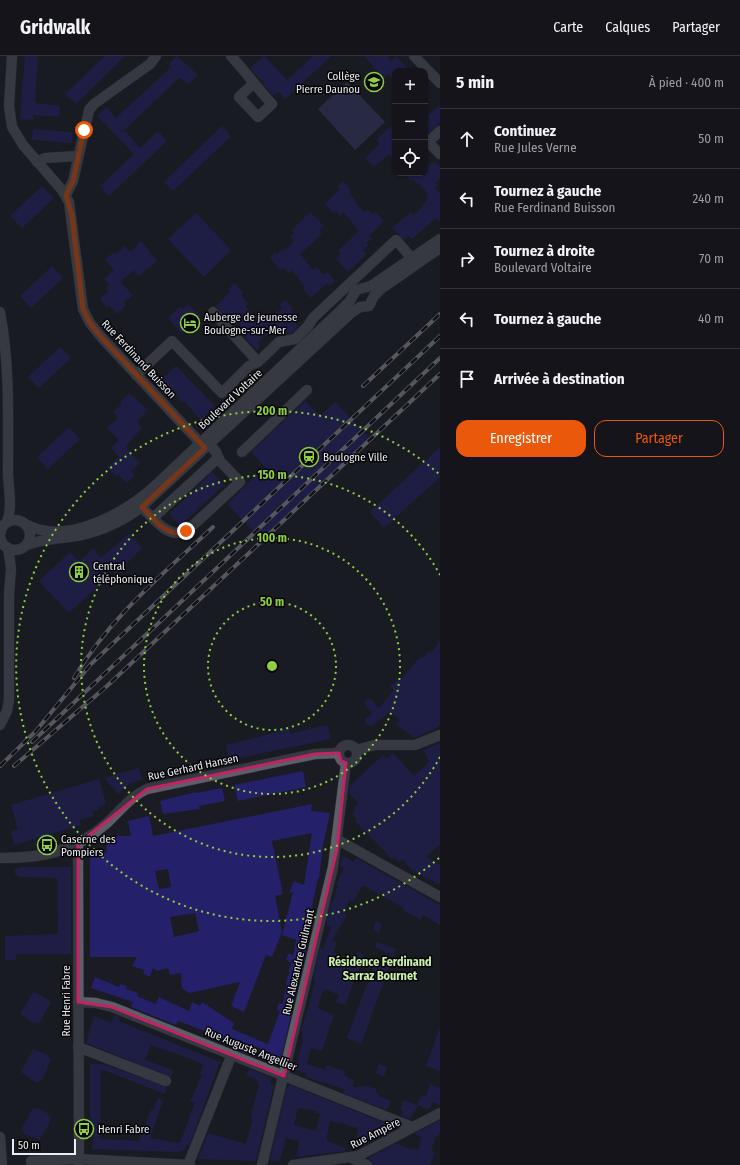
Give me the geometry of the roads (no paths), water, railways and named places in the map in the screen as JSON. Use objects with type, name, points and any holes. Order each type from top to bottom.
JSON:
[{"type":"street","name":"Rue Ferdinand Buisson","points":[[12,56],[9,106],[11,122],[19,141],[66,195],[72,210],[81,299],[85,315],[102,338],[136,375],[205,444],[216,452],[218,458],[240,482],[186,531],[175,532],[165,530],[153,518]]},
{"type":"street","points":[[66,195],[73,181],[86,118],[91,107],[150,64],[156,56]]},
{"type":"street","points":[[231,56],[248,75],[253,84]]},
{"type":"street","points":[[414,56],[440,83]]},
{"type":"street","points":[[440,131],[428,142],[440,154]]},
{"type":"street","points":[[37,162],[45,158],[78,156]]},
{"type":"street","name":"Boulevard Voltaire","points":[[24,524],[41,531],[57,531],[83,527],[110,517],[143,496],[205,444],[335,327],[360,307],[368,306],[381,289],[440,239]]},
{"type":"street","points":[[136,375],[172,341],[222,393],[249,366],[258,362],[279,342],[295,338],[308,326],[313,318],[396,240],[414,260]]},
{"type":"street","name":"Boulevard Voltaire","points":[[24,547],[39,540],[74,537],[95,531],[121,520],[142,507],[337,314],[357,290],[364,288],[414,260],[440,248]]},
{"type":"street","points":[[355,278],[370,292],[373,298]]},
{"type":"street","points":[[344,288],[353,296],[355,303],[360,307]]},
{"type":"street","points":[[0,312],[7,363],[8,480],[10,494],[10,509],[0,536],[11,561],[9,599],[9,700],[7,711],[0,725]]},
{"type":"street","points":[[213,312],[258,362]]},
{"type":"street","points":[[242,452],[307,390]]},
{"type":"street","points":[[142,507],[153,518],[218,458]]},
{"type":"street","points":[[10,494],[30,536],[11,579]]},
{"type":"street","points":[[3,526],[16,520],[24,524]]},
{"type":"street","points":[[4,546],[15,550],[24,547]]},
{"type":"street","points":[[356,750],[355,760],[346,763],[341,760],[339,752],[346,746],[352,747],[356,750],[375,745],[415,745],[440,735]]},
{"type":"street","name":"Rue Gerhard Hansen","points":[[0,858],[47,855],[78,844],[107,823],[136,796],[147,789],[315,754],[339,752]]},
{"type":"street","name":"Rue Alexandre Guilmant","points":[[262,1165],[333,867],[338,840],[346,763]]},
{"type":"street","points":[[338,840],[440,898]]},
{"type":"street","name":"Rue Henri Fabre","points":[[78,844],[79,1162]]},
{"type":"street","name":"Rue Auguste Angellier","points":[[78,1002],[96,1003],[112,1007],[412,1127]]},
{"type":"street","points":[[78,1047],[166,1081]]},
{"type":"street","points":[[32,1165],[31,1161],[189,1165],[232,1054]]},
{"type":"street","name":"Rue Ampère","points":[[293,1165],[351,1158],[362,1155],[440,1113]]},
{"type":"street","points":[[0,1137],[2,1165]]},
{"type":"street","points":[[351,1158],[368,1165]]},
{"type":"railway","points":[[363,386],[440,314]]},
{"type":"railway","points":[[0,766],[35,732],[91,664],[440,336]]},
{"type":"railway","points":[[32,742],[440,358]]},
{"type":"railway","points":[[14,766],[107,686],[440,374]]},
{"type":"railway","points":[[74,678],[88,656],[120,616],[213,527]]},
{"type":"place","name":"Collège Pierre Daunou","points":[[374,82]]},
{"type":"place","name":"Auberge de jeunesse Boulogne-sur-Mer","points":[[190,323]]},
{"type":"place","name":"Boulogne Ville","points":[[309,457]]},
{"type":"place","name":"Central téléphonique","points":[[79,572]]},
{"type":"place","name":"Caserne des Pompiers","points":[[47,845]]},
{"type":"place","name":"Henri Fabre","points":[[84,1129]]},
{"type":"district","name":"Résidence Ferdinand Sarraz Bournet","points":[[380,969]]}]
